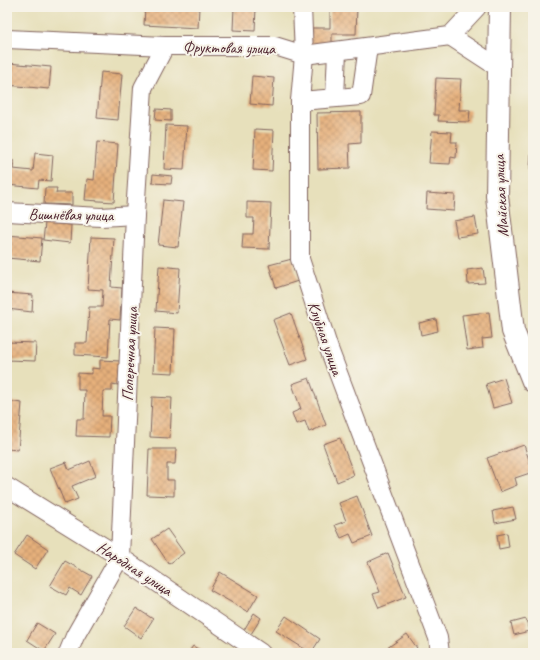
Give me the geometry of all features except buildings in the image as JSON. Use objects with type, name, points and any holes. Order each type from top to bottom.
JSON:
[{"type":"street","name":"Клубная улица","points":[[302,7],[304,55],[300,101],[300,259],[329,349],[438,638],[440,653]]},
{"type":"street","points":[[477,7],[450,36],[499,68]]},
{"type":"street","name":"Майская улица","points":[[500,7],[497,196],[513,331],[533,381]]},
{"type":"street","name":"Фруктовая улица","points":[[7,39],[165,46],[275,46],[304,55],[450,36]]},
{"type":"street","name":"Поперечная улица","points":[[68,653],[75,636],[120,558],[135,215],[143,88],[165,46]]},
{"type":"street","points":[[300,101],[360,96],[368,46]]},
{"type":"street","points":[[335,98],[337,50]]},
{"type":"street","name":"Вишнёвая улица","points":[[7,212],[101,217],[135,215]]},
{"type":"street","name":"Народная улица","points":[[7,487],[120,558],[261,653]]}]
